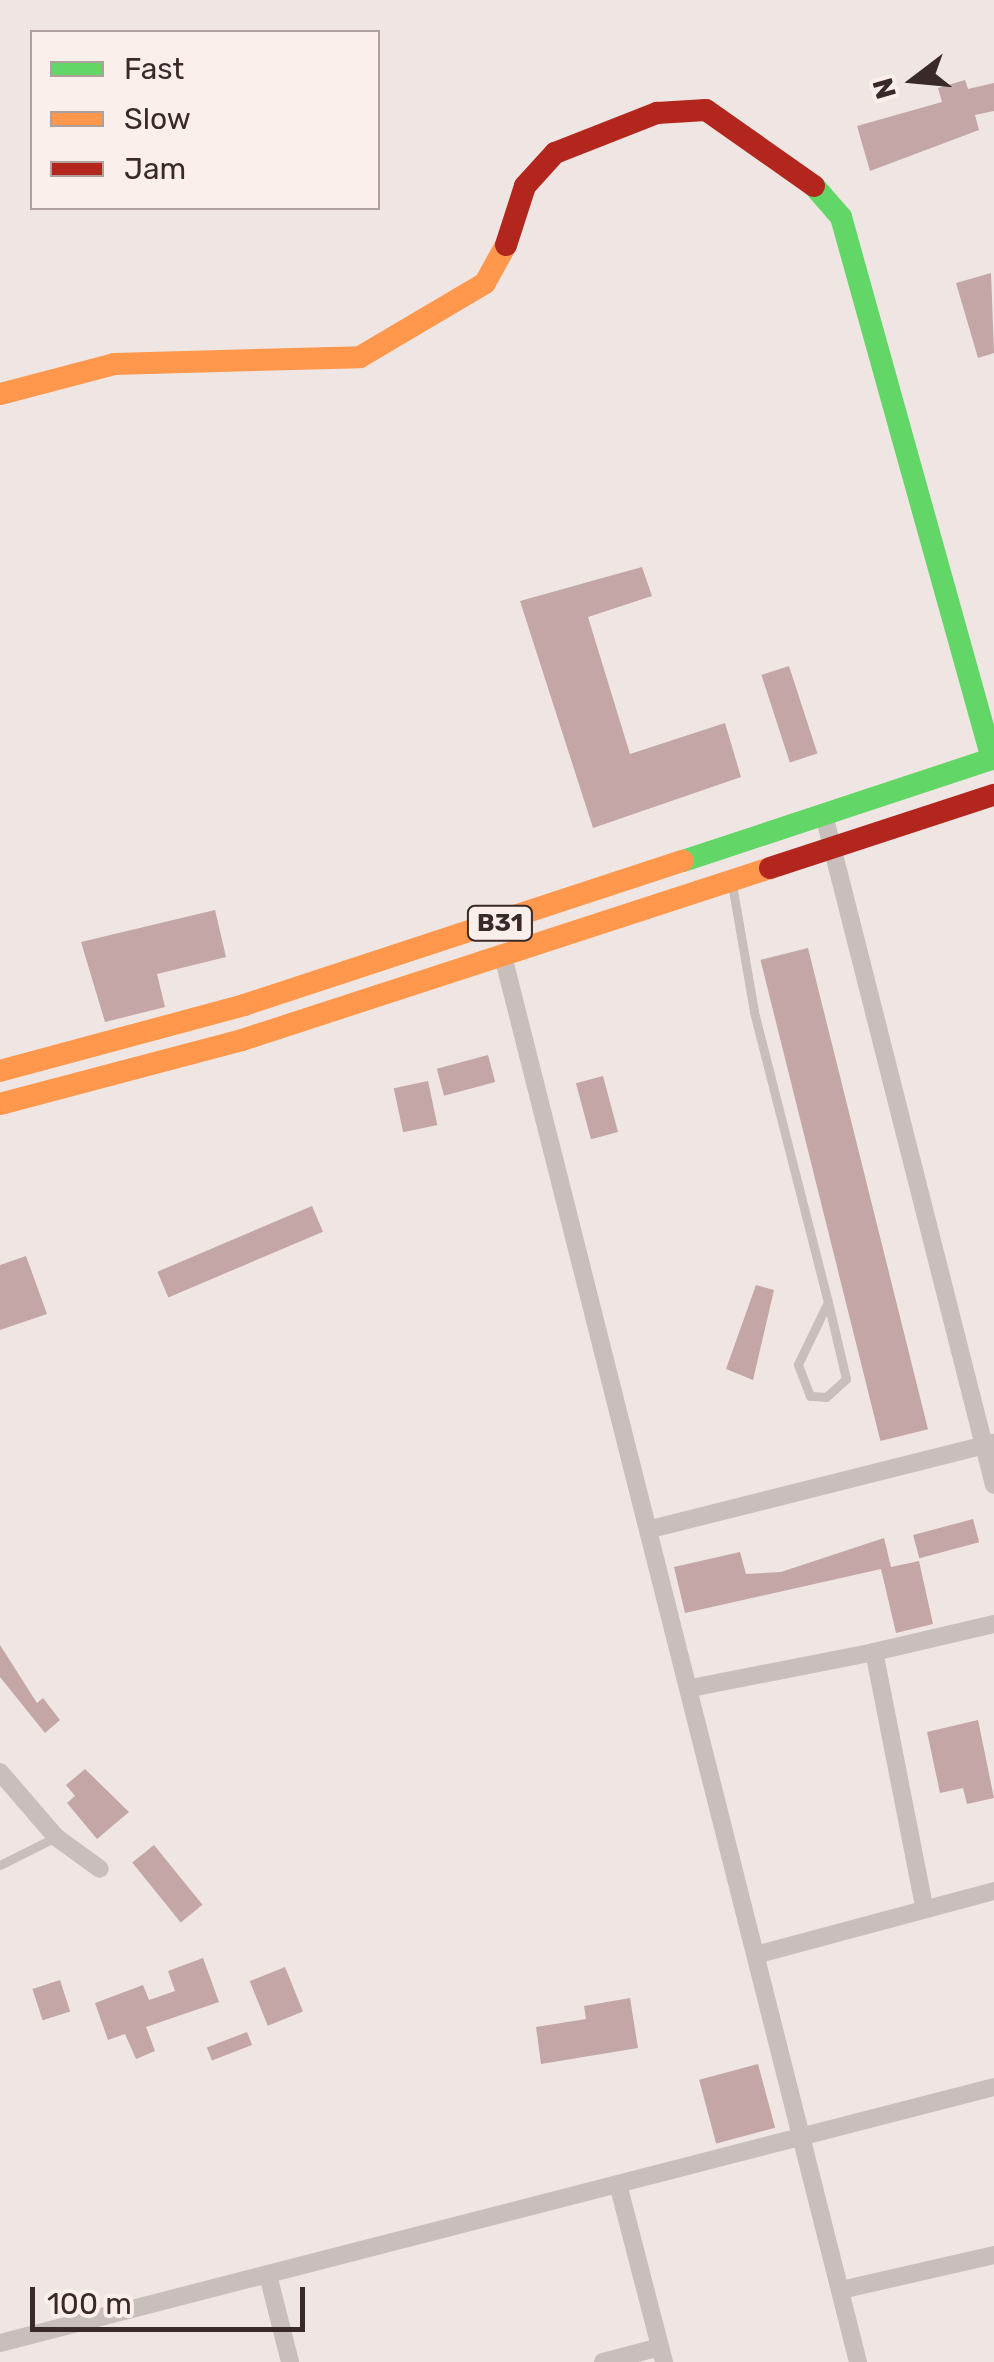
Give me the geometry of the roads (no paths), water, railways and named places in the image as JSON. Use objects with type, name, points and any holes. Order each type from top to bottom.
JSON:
[{"type":"main road","points":[[0,394],[114,364],[360,358],[485,283],[514,230],[524,186],[555,153],[657,113],[706,110],[794,164],[841,217],[993,758]]},
{"type":"main road","name":"B31","points":[[0,1071],[428,947],[993,758]]},
{"type":"main road","name":"B31","points":[[0,1104],[503,956],[994,795]]},
{"type":"main road","points":[[428,947],[438,976]]},
{"type":"street","points":[[824,815],[990,1444],[994,1485]]},
{"type":"street","points":[[503,956],[692,1688],[858,2362]]},
{"type":"street","points":[[651,1530],[990,1444]]},
{"type":"street","points":[[692,1688],[994,1624]]},
{"type":"street","points":[[874,1652],[924,1906]]},
{"type":"street","points":[[0,1772],[56,1837],[100,1869]]},
{"type":"street","points":[[759,1954],[994,1890]]},
{"type":"street","points":[[0,2343],[994,2087]]},
{"type":"street","points":[[603,2362],[662,2355],[618,2184]]},
{"type":"street","points":[[841,2290],[994,2254]]},
{"type":"street","points":[[268,2275],[290,2362]]},
{"type":"lane","points":[[731,881],[754,1012],[828,1302],[846,1379],[826,1397],[810,1396],[798,1364],[828,1302]]},
{"type":"lane","points":[[0,1865],[56,1837]]}]
